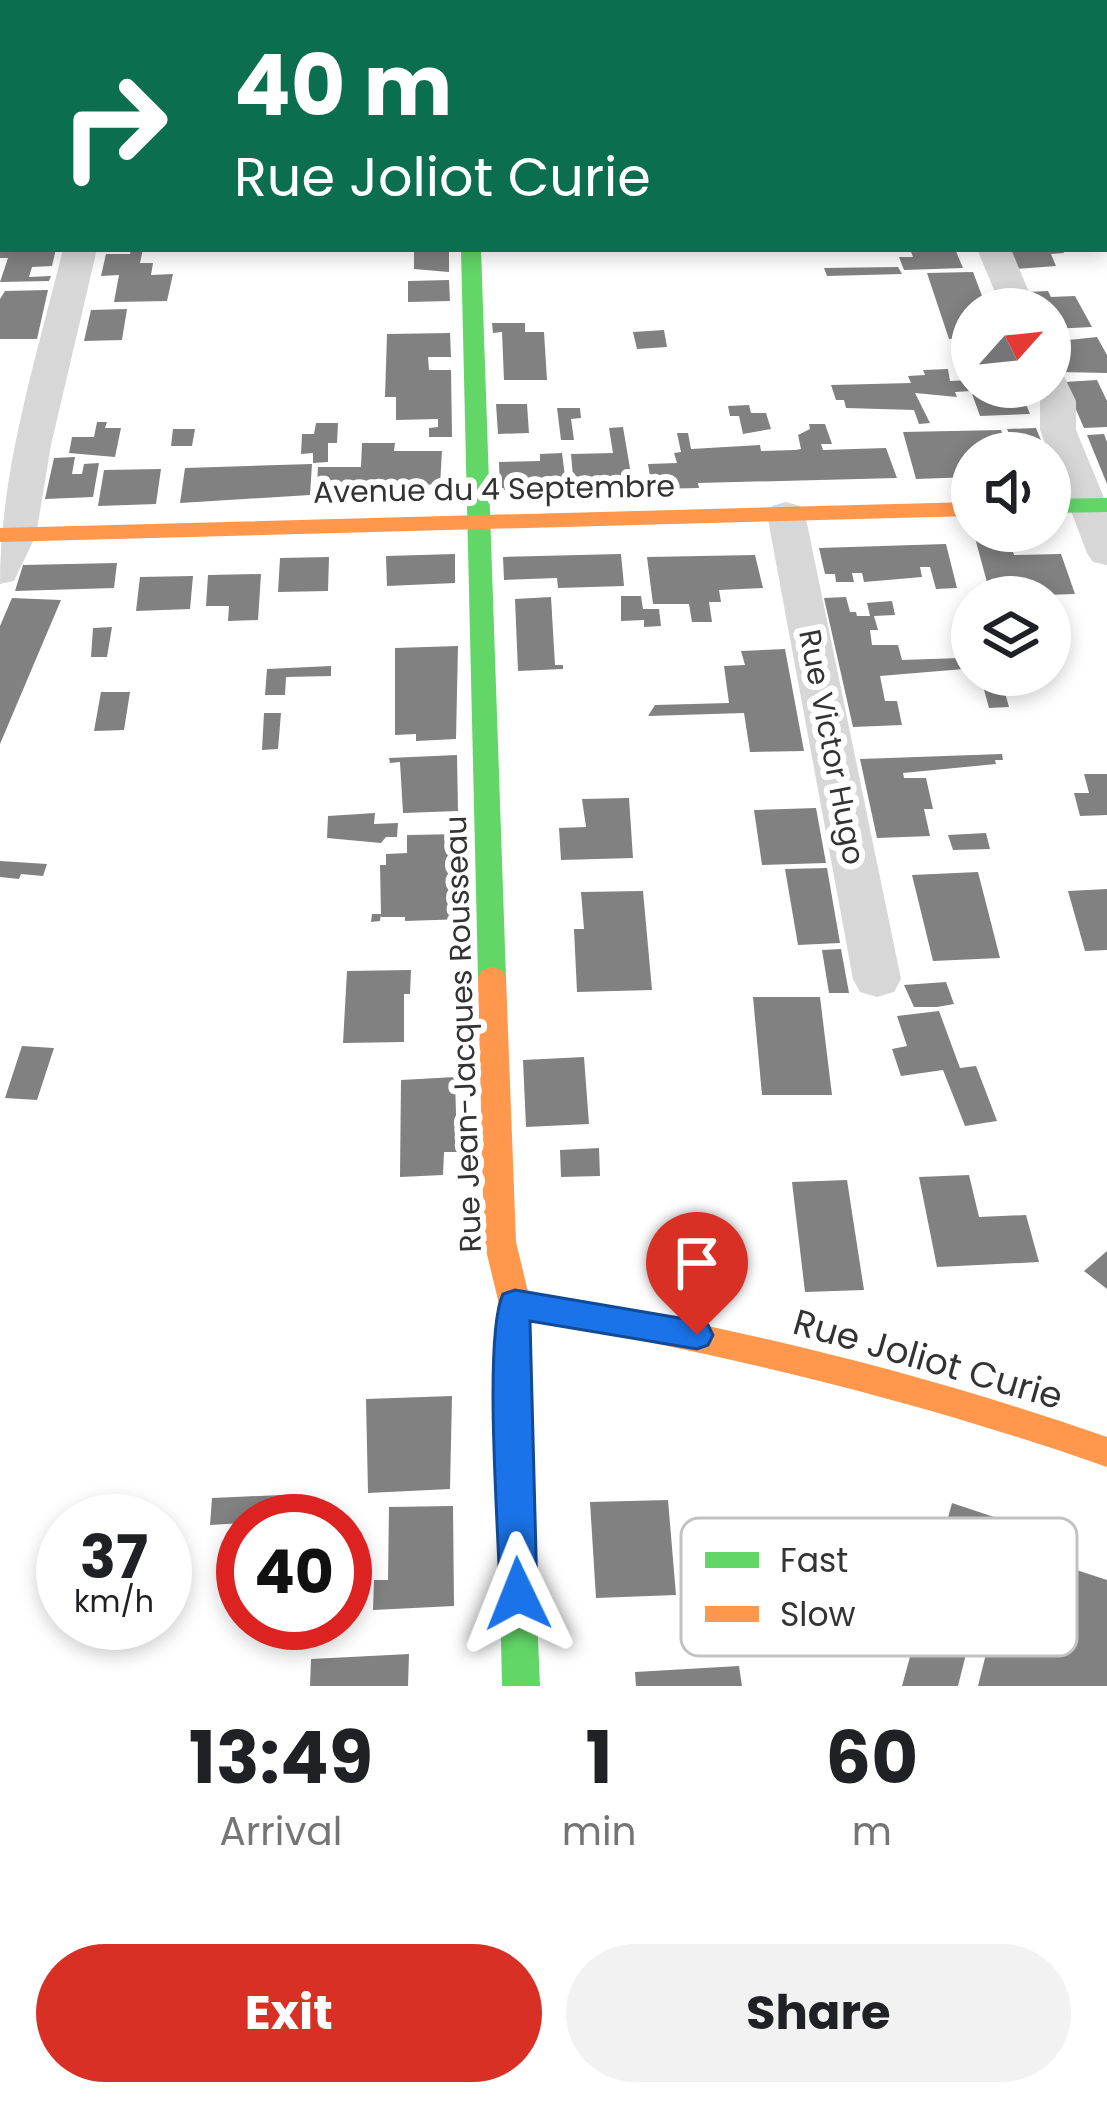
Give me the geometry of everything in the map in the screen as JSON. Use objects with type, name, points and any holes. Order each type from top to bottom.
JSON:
[{"type":"street","points":[[0,572],[79,252]]},
{"type":"street","name":"Rue Jean-Jacques Rousseau","points":[[471,252],[500,1242],[515,1304],[511,1348],[521,1686]]},
{"type":"street","points":[[995,252],[1010,288]]},
{"type":"street","points":[[1058,408],[1058,430],[1098,505],[1107,553]]},
{"type":"street","name":"Avenue du 4 Septembre","points":[[9,535],[951,509]]},
{"type":"street","name":"Rue Victor Hugo","points":[[786,514],[877,979]]},
{"type":"street","name":"Rue Joliot Curie","points":[[515,1304],[621,1320],[795,1356],[911,1386],[1107,1452]]},
{"type":"building","points":[[0,252],[55,252],[52,266],[32,267],[29,277],[51,276],[49,281],[0,282],[8,258],[0,258]]},
{"type":"building","points":[[142,252],[140,263],[153,263],[151,275],[173,274],[167,301],[114,302],[119,275],[101,276],[106,254]]},
{"type":"building","points":[[414,252],[449,252],[449,272],[414,269]]},
{"type":"building","points":[[911,252],[956,252],[963,268],[904,270],[899,257],[913,257]]},
{"type":"building","points":[[1009,252],[1064,253],[1051,254],[1056,266],[1016,269]]},
{"type":"building","points":[[898,267],[902,274],[827,276],[824,268]]},
{"type":"building","points":[[973,272],[979,288],[951,288],[951,339],[949,339],[927,273]]},
{"type":"building","points":[[449,280],[450,301],[408,302],[408,281]]},
{"type":"building","points":[[48,290],[37,339],[0,339],[0,299],[5,291]]},
{"type":"building","points":[[1071,296],[1075,296],[1092,327],[1071,328]]},
{"type":"building","points":[[127,309],[122,340],[84,341],[91,310]]},
{"type":"building","points":[[492,323],[525,323],[525,332],[544,332],[547,380],[504,380],[502,332],[493,333]]},
{"type":"building","points":[[664,330],[667,347],[637,349],[633,332]]},
{"type":"building","points":[[450,333],[451,357],[428,357],[429,370],[451,370],[452,437],[429,437],[429,428],[438,427],[438,419],[396,420],[396,397],[385,397],[387,334]]},
{"type":"building","points":[[1097,337],[1107,355],[1107,373],[1071,372],[1071,340]]},
{"type":"building","points":[[948,369],[951,381],[951,396],[915,393],[930,423],[919,424],[914,410],[846,408],[844,400],[836,400],[831,385],[911,383],[908,376],[925,375],[923,370]]},
{"type":"building","points":[[1097,380],[1107,401],[1107,427],[1084,428],[1071,398],[1071,382]]},
{"type":"building","points":[[496,404],[527,404],[529,433],[498,434]]},
{"type":"building","points":[[749,405],[751,413],[766,413],[771,429],[743,434],[739,416],[730,416],[728,406]]},
{"type":"building","points":[[557,408],[580,408],[581,418],[571,419],[574,440],[561,440]]},
{"type":"building","points":[[977,408],[1028,408],[1030,414],[980,416]]},
{"type":"building","points":[[97,422],[107,422],[105,428],[121,428],[115,457],[69,453],[72,437],[94,437]]},
{"type":"building","points":[[316,423],[338,423],[337,443],[328,443],[328,462],[313,463],[313,453],[301,454],[302,434],[314,434]]},
{"type":"building","points":[[809,424],[825,424],[832,444],[821,444],[823,450],[886,448],[897,478],[698,483],[699,488],[652,489],[648,464],[677,463],[674,453],[681,452],[677,433],[688,433],[691,449],[760,445],[761,451],[795,450],[801,449],[798,435],[810,429]]},
{"type":"building","points":[[623,427],[633,486],[574,488],[571,454],[613,453],[609,428]]},
{"type":"building","points":[[1036,428],[1038,432],[1008,432]]},
{"type":"building","points":[[173,429],[195,429],[192,446],[171,446]]},
{"type":"building","points":[[1001,430],[951,432],[951,478],[916,479],[903,432]]},
{"type":"building","points":[[1104,434],[1107,442],[1107,484],[1087,435]]},
{"type":"building","points":[[362,443],[395,443],[394,451],[442,451],[440,485],[382,483],[382,497],[316,499],[318,467],[361,467]]},
{"type":"building","points":[[562,453],[567,492],[500,494],[499,462],[540,461],[540,454]]},
{"type":"building","points":[[75,457],[72,474],[82,474],[84,464],[99,463],[93,497],[45,499],[54,458]]},
{"type":"building","points":[[312,464],[310,495],[180,503],[185,468]]},
{"type":"building","points":[[161,469],[156,504],[98,506],[104,470]]},
{"type":"building","points":[[946,544],[954,576],[951,588],[936,589],[930,567],[920,567],[922,577],[864,582],[862,573],[852,573],[854,582],[836,582],[835,574],[825,574],[819,548]]},
{"type":"building","points":[[979,552],[1061,554],[1069,576],[985,576]]},
{"type":"building","points":[[455,554],[455,583],[387,586],[386,556]]},
{"type":"building","points":[[621,554],[624,586],[558,588],[557,578],[504,580],[503,557]]},
{"type":"building","points":[[755,555],[763,588],[719,590],[721,602],[709,602],[712,622],[692,622],[689,604],[653,604],[647,557]]},
{"type":"building","points":[[329,557],[328,591],[278,592],[280,558]]},
{"type":"building","points":[[117,563],[114,588],[15,591],[23,565]]},
{"type":"building","points":[[261,574],[258,620],[228,621],[229,606],[206,606],[208,575]]},
{"type":"building","points":[[193,576],[190,609],[136,611],[140,577]]},
{"type":"building","points":[[621,596],[641,596],[643,609],[659,609],[661,626],[644,627],[644,620],[621,621]]},
{"type":"building","points":[[551,597],[555,665],[563,669],[518,671],[515,599]]},
{"type":"building","points":[[846,597],[850,612],[857,616],[870,616],[867,603],[892,601],[895,615],[874,616],[878,630],[870,630],[872,645],[898,645],[902,660],[951,658],[951,670],[880,676],[885,701],[897,701],[902,725],[853,727],[824,598]]},
{"type":"building","points":[[12,598],[61,600],[0,744],[0,626]]},
{"type":"building","points":[[112,627],[107,657],[91,657],[93,628]]},
{"type":"building","points":[[458,646],[456,739],[416,741],[416,734],[395,735],[395,648]]},
{"type":"building","points":[[785,649],[804,751],[750,752],[744,713],[648,716],[655,705],[729,703],[724,666],[745,665],[741,651]]},
{"type":"building","points":[[331,666],[331,676],[286,677],[285,695],[265,695],[267,669]]},
{"type":"building","points":[[101,692],[130,692],[124,730],[94,731]]},
{"type":"building","points":[[986,696],[1006,696],[1009,707],[989,708]]},
{"type":"building","points":[[264,713],[281,713],[278,749],[262,750]]},
{"type":"building","points":[[1002,754],[1003,760],[995,760],[996,764],[903,773],[904,778],[926,778],[933,809],[924,809],[930,836],[877,838],[860,759]]},
{"type":"building","points":[[457,755],[458,811],[403,813],[400,762],[390,763],[389,758]]},
{"type":"building","points":[[1084,774],[1107,774],[1107,815],[1080,816],[1074,793],[1089,793]]},
{"type":"building","points":[[629,798],[633,858],[561,860],[559,828],[586,827],[582,799]]},
{"type":"building","points":[[816,808],[826,863],[762,865],[754,810]]},
{"type":"building","points":[[375,813],[374,824],[398,823],[397,837],[386,837],[381,843],[327,838],[328,816]]},
{"type":"building","points":[[986,833],[990,849],[953,850],[948,835]]},
{"type":"building","points":[[464,834],[466,919],[381,917],[380,865],[386,865],[386,854],[407,853],[407,835]]},
{"type":"building","points":[[0,861],[47,864],[43,876],[21,874],[19,879],[0,877]]},
{"type":"building","points":[[827,868],[840,943],[798,945],[785,869]]},
{"type":"building","points":[[978,872],[1000,958],[933,961],[912,875]]},
{"type":"building","points":[[1107,889],[1107,950],[1085,951],[1068,891]]},
{"type":"building","points":[[643,891],[652,990],[577,992],[574,929],[584,929],[581,892]]},
{"type":"building","points":[[841,949],[849,993],[829,993],[822,950]]},
{"type":"building","points":[[411,970],[410,994],[404,994],[404,1042],[343,1043],[347,971]]},
{"type":"building","points":[[946,982],[954,1004],[937,1007],[914,1007],[904,985]]},
{"type":"building","points":[[753,997],[820,997],[832,1095],[762,1095]]},
{"type":"building","points":[[939,1011],[960,1068],[976,1066],[997,1121],[965,1126],[943,1070],[901,1076],[892,1049],[907,1046],[897,1016]]},
{"type":"building","points":[[22,1046],[54,1048],[37,1100],[5,1098]]},
{"type":"building","points":[[584,1057],[589,1124],[526,1127],[523,1060]]},
{"type":"building","points":[[455,1077],[457,1152],[444,1152],[443,1175],[400,1177],[401,1080]]},
{"type":"building","points":[[599,1148],[600,1176],[561,1177],[560,1150]]},
{"type":"building","points":[[969,1175],[979,1217],[1026,1215],[1039,1262],[937,1267],[919,1177]]},
{"type":"building","points":[[847,1180],[864,1290],[805,1292],[792,1182]]},
{"type":"building","points":[[1107,1251],[1107,1289],[1084,1271]]},
{"type":"building","points":[[452,1396],[450,1489],[368,1493],[366,1399]]},
{"type":"building","points":[[212,1498],[216,1498],[216,1525],[210,1525]]},
{"type":"building","points":[[668,1500],[676,1595],[596,1598],[590,1502]]},
{"type":"building","points":[[952,1503],[997,1518],[948,1518]]},
{"type":"building","points":[[453,1506],[454,1606],[373,1610],[374,1580],[388,1580],[389,1507]]},
{"type":"building","points":[[1077,1570],[1107,1580],[1107,1686],[978,1686],[985,1656],[1077,1656]]},
{"type":"building","points":[[409,1654],[408,1686],[310,1686],[311,1659]]},
{"type":"building","points":[[910,1656],[966,1656],[958,1686],[902,1686]]},
{"type":"building","points":[[739,1666],[742,1686],[636,1686],[635,1672]]},
{"type":"traffic: fast","points":[[471,252],[492,978]]},
{"type":"traffic: fast","points":[[1071,506],[1107,505]]},
{"type":"traffic: fast","points":[[515,1499],[521,1686]]},
{"type":"traffic: slow","points":[[0,535],[951,510]]},
{"type":"traffic: slow","points":[[492,978],[500,1242],[515,1304],[511,1349],[515,1499]]},
{"type":"traffic: slow","points":[[515,1304],[815,1363],[962,1403],[1107,1452]]},
{"type":"route","points":[[518,1594],[511,1348],[515,1304],[697,1335]]}]
